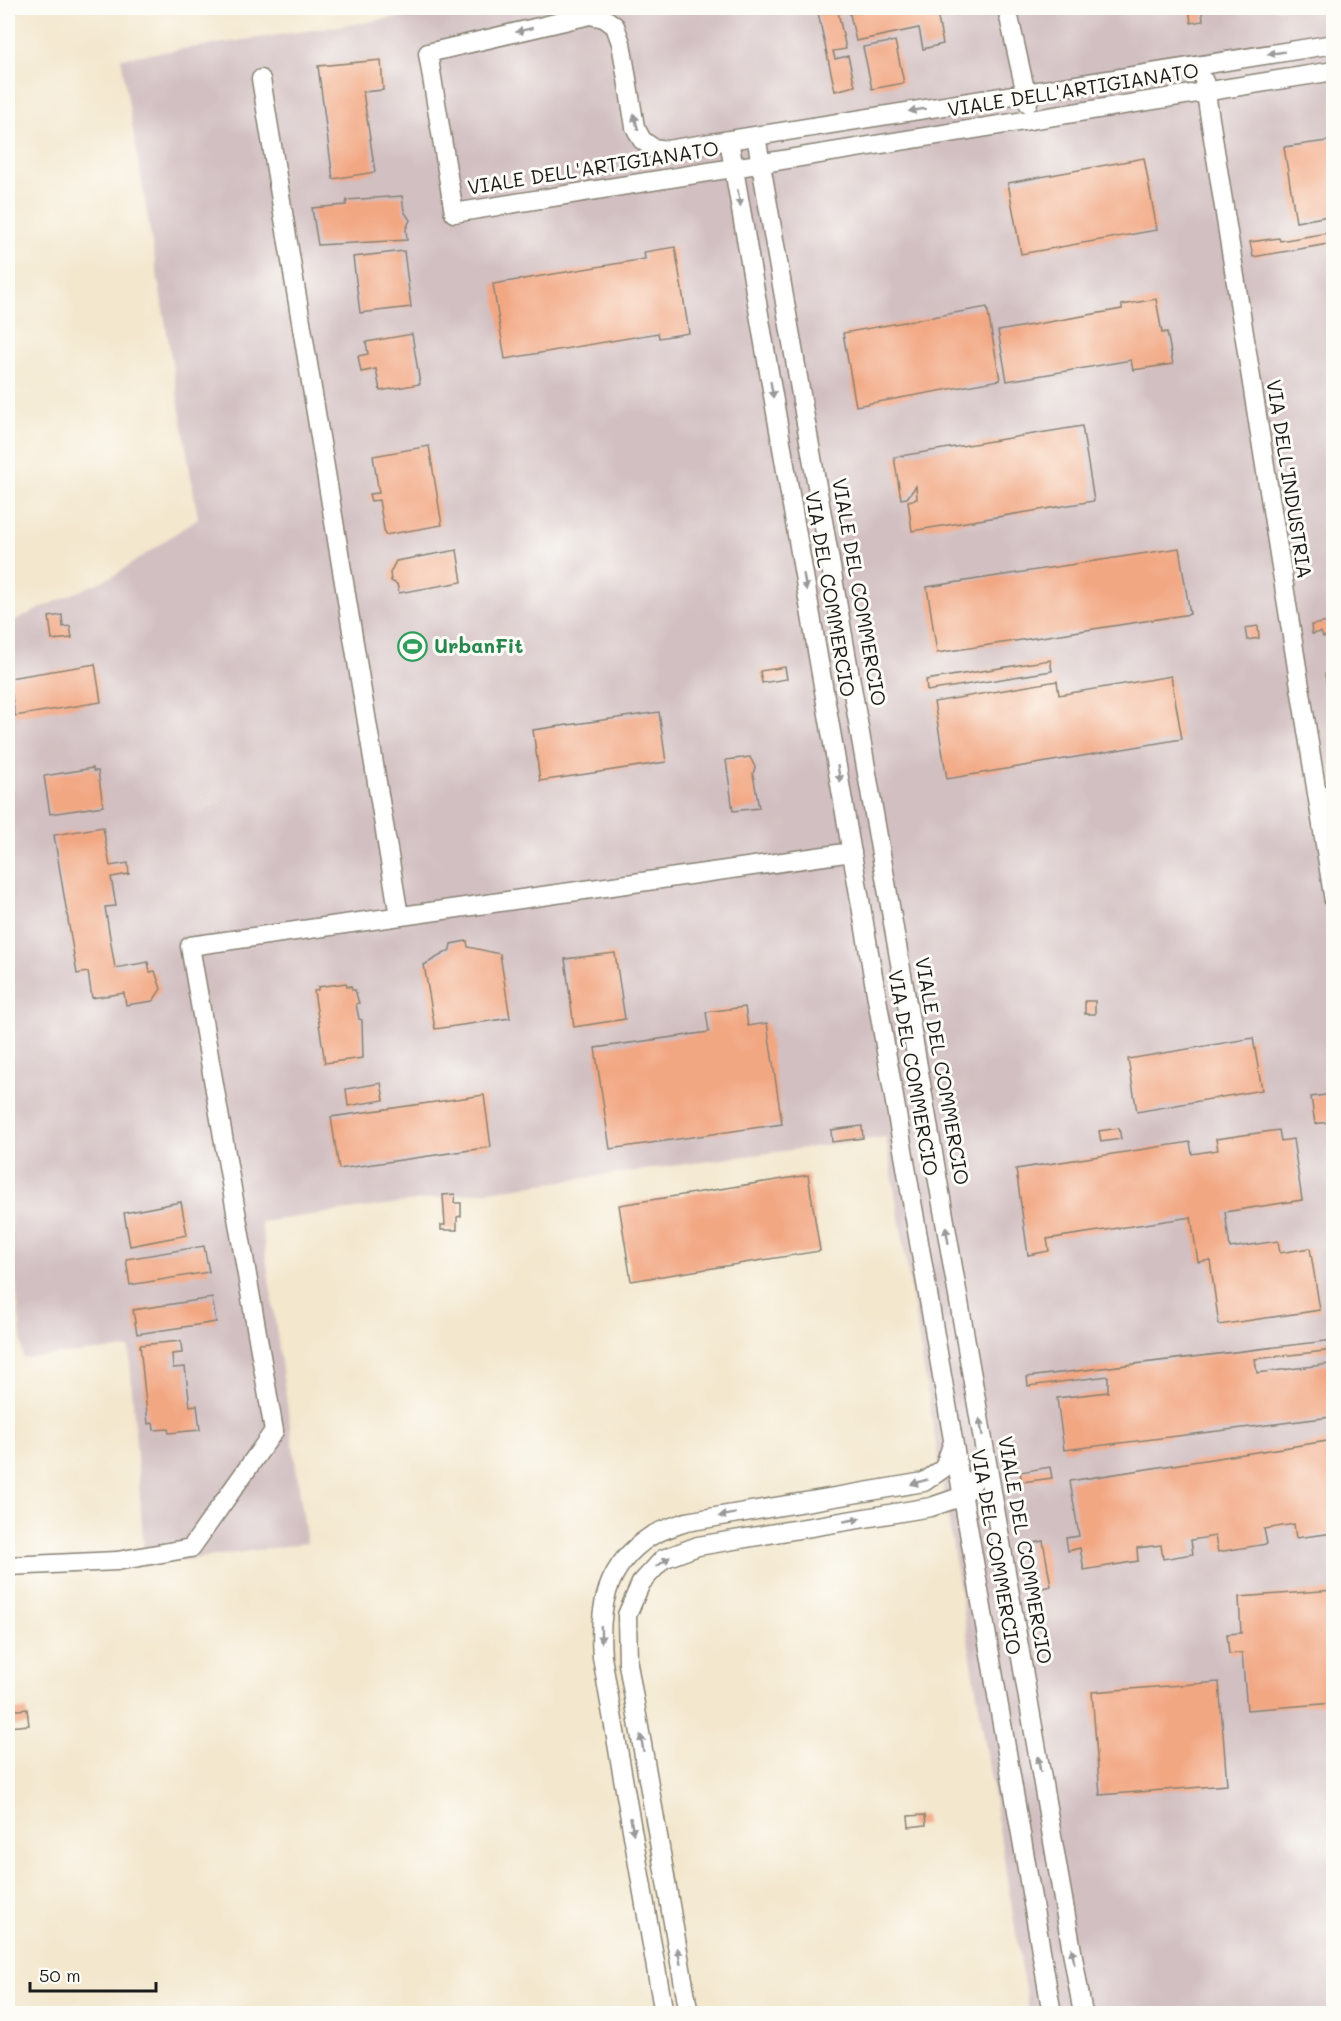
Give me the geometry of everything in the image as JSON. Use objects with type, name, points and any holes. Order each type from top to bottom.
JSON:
[{"type":"street","points":[[1007,8],[1031,120]]},
{"type":"street","name":"VIALE DELL'ARTIGIANATO","points":[[1334,44],[667,150],[653,148],[642,140],[635,127],[621,43],[615,26],[604,18],[590,15],[428,52],[454,213],[1334,71]]},
{"type":"street","name":"VIA DELL'INDUSTRIA","points":[[1202,64],[1334,901]]},
{"type":"street","points":[[261,79],[399,916]]},
{"type":"street","name":"VIALE DEL COMMERCIO","points":[[756,136],[1083,2013]]},
{"type":"street","name":"VIA DEL COMMERCIO","points":[[729,140],[1052,2013]]},
{"type":"street","points":[[8,1566],[117,1561],[191,1548],[274,1431],[190,946],[852,852]]},
{"type":"street","points":[[664,2013],[602,1657],[600,1629],[604,1597],[622,1560],[652,1535],[686,1522],[924,1482],[944,1468],[954,1440]]},
{"type":"street","points":[[689,2013],[628,1664],[627,1615],[641,1583],[663,1559],[698,1546],[931,1507],[963,1496],[987,1462]]},
{"type":"shaded area","points":[[463,8],[1333,8],[1333,2013],[1029,2013],[886,1137],[261,1222],[307,1543],[145,1566],[129,1348],[23,1358],[8,1206],[8,623],[115,575],[198,518],[121,58]]},
{"type":"building","points":[[817,8],[936,8],[943,44],[923,49],[919,28],[856,41],[849,10],[838,12],[846,49],[833,51],[835,59],[848,56],[855,86],[835,91]]},
{"type":"building","points":[[1189,8],[1218,9],[1202,11],[1203,21],[1191,23]]},
{"type":"building","points":[[895,41],[904,83],[872,89],[863,47]]},
{"type":"building","points":[[381,60],[383,90],[363,92],[375,172],[333,179],[318,66]]},
{"type":"building","points":[[1334,140],[1334,215],[1296,222],[1284,147]]},
{"type":"building","points":[[1144,158],[1157,230],[1021,254],[1008,183]]},
{"type":"building","points":[[402,196],[404,211],[410,220],[406,229],[407,240],[318,245],[312,208],[346,205],[347,200]]},
{"type":"building","points":[[1334,232],[1334,243],[1253,257],[1250,242],[1279,238],[1280,241]]},
{"type":"building","points":[[675,247],[689,333],[659,338],[658,333],[505,359],[493,284],[645,259],[644,252]]},
{"type":"building","points":[[404,251],[411,307],[360,313],[353,257]]},
{"type":"building","points":[[1156,299],[1162,333],[1167,332],[1173,364],[1133,370],[1131,360],[1007,381],[998,331],[1122,309],[1122,305]]},
{"type":"building","points":[[987,307],[1000,380],[856,406],[843,333]]},
{"type":"building","points":[[412,334],[420,384],[380,391],[376,369],[361,372],[358,356],[368,354],[366,342]]},
{"type":"building","points":[[1082,426],[1094,501],[912,531],[908,501],[917,499],[916,486],[907,498],[901,499],[894,457]]},
{"type":"building","points":[[429,446],[442,525],[385,535],[379,500],[371,501],[369,494],[379,493],[373,456]]},
{"type":"building","points":[[1179,548],[1190,614],[937,653],[927,587]]},
{"type":"building","points":[[457,550],[462,582],[399,593],[397,584],[391,581],[390,573],[396,561]]},
{"type":"building","points":[[62,615],[63,627],[70,626],[72,638],[52,640],[49,617]]},
{"type":"building","points":[[1334,621],[1334,636],[1323,637],[1321,632],[1312,634],[1311,625]]},
{"type":"building","points":[[1258,626],[1259,638],[1247,640],[1245,628]]},
{"type":"building","points":[[1050,660],[1052,671],[927,691],[926,680]]},
{"type":"building","points":[[95,664],[101,702],[15,716],[9,678]]},
{"type":"building","points":[[785,667],[787,679],[762,683],[760,671]]},
{"type":"building","points":[[1334,672],[1334,717],[1332,717],[1325,674]]},
{"type":"building","points":[[1171,676],[1182,739],[947,779],[934,702],[1057,681],[1059,695]]},
{"type":"building","points":[[659,712],[666,762],[540,781],[533,730]]},
{"type":"building","points":[[750,757],[755,767],[753,774],[759,808],[733,811],[726,760]]},
{"type":"building","points":[[93,768],[93,771],[98,771],[103,806],[50,814],[44,776]]},
{"type":"building","points":[[103,827],[110,866],[128,863],[129,874],[111,877],[116,906],[105,907],[115,968],[148,962],[150,972],[155,971],[161,989],[153,1001],[126,1005],[124,993],[92,998],[88,972],[77,974],[54,835]]},
{"type":"building","points":[[467,941],[468,947],[500,954],[510,1018],[435,1029],[424,965],[450,950],[451,944]]},
{"type":"building","points":[[615,953],[625,1019],[574,1027],[565,959]]},
{"type":"building","points":[[346,983],[347,987],[351,986],[352,990],[355,990],[359,1003],[356,1004],[359,1019],[362,1020],[363,1058],[325,1063],[314,991],[318,990],[318,987]]},
{"type":"building","points":[[1085,1001],[1095,1001],[1095,1014],[1085,1014]]},
{"type":"building","points":[[745,1007],[748,1026],[767,1023],[782,1124],[610,1149],[595,1048],[709,1032],[706,1012]]},
{"type":"building","points":[[1253,1038],[1262,1090],[1137,1112],[1128,1059]]},
{"type":"building","points":[[381,1083],[384,1100],[348,1106],[346,1089]]},
{"type":"building","points":[[1333,1094],[1334,1121],[1315,1124],[1311,1097]]},
{"type":"building","points":[[484,1095],[491,1147],[339,1169],[331,1117]]},
{"type":"building","points":[[862,1126],[863,1138],[832,1142],[831,1130]]},
{"type":"building","points":[[1119,1128],[1121,1139],[1101,1142],[1099,1131]]},
{"type":"building","points":[[1279,1130],[1281,1141],[1293,1139],[1302,1200],[1225,1212],[1230,1248],[1278,1241],[1280,1253],[1310,1248],[1320,1310],[1219,1325],[1210,1260],[1198,1262],[1191,1217],[1047,1239],[1049,1251],[1028,1255],[1016,1169],[1190,1142],[1192,1154],[1218,1150],[1216,1139]]},
{"type":"building","points":[[808,1175],[820,1251],[631,1281],[619,1205]]},
{"type":"building","points":[[455,1194],[454,1203],[461,1203],[461,1216],[457,1217],[457,1230],[441,1230],[441,1225],[445,1225],[443,1195]]},
{"type":"building","points":[[181,1202],[187,1235],[130,1246],[124,1213]]},
{"type":"building","points":[[204,1246],[209,1272],[130,1285],[126,1259]]},
{"type":"building","points":[[212,1298],[216,1322],[137,1334],[133,1310]]},
{"type":"building","points":[[1334,1340],[1334,1350],[1255,1359],[1257,1373],[1330,1364],[1334,1396],[1331,1417],[1064,1450],[1057,1398],[1108,1392],[1108,1376],[1028,1386],[1027,1377]]},
{"type":"building","points":[[181,1341],[182,1353],[172,1354],[173,1368],[185,1367],[190,1406],[197,1405],[200,1430],[169,1433],[168,1429],[154,1430],[153,1423],[148,1424],[140,1345]]},
{"type":"building","points":[[1334,1440],[1334,1518],[1331,1518],[1334,1533],[1296,1538],[1294,1524],[1264,1529],[1267,1544],[1218,1552],[1215,1536],[1191,1540],[1193,1554],[1163,1559],[1161,1545],[1137,1548],[1138,1561],[1084,1570],[1080,1548],[1068,1551],[1066,1538],[1079,1536],[1070,1481]]},
{"type":"building","points":[[1050,1467],[1052,1478],[1022,1482],[1020,1472]]},
{"type":"building","points":[[1043,1541],[1051,1586],[1038,1589],[1029,1544]]},
{"type":"building","points":[[1334,1590],[1334,1703],[1247,1710],[1242,1653],[1229,1654],[1227,1634],[1241,1633],[1239,1597]]},
{"type":"building","points":[[1219,1682],[1227,1785],[1100,1795],[1092,1692]]},
{"type":"building","points":[[27,1709],[29,1725],[8,1727],[8,1711]]},
{"type":"building","points":[[925,1815],[926,1825],[909,1827],[908,1816]]},
{"type":"place","name":"UrbanFit","points":[[413,646]]}]
